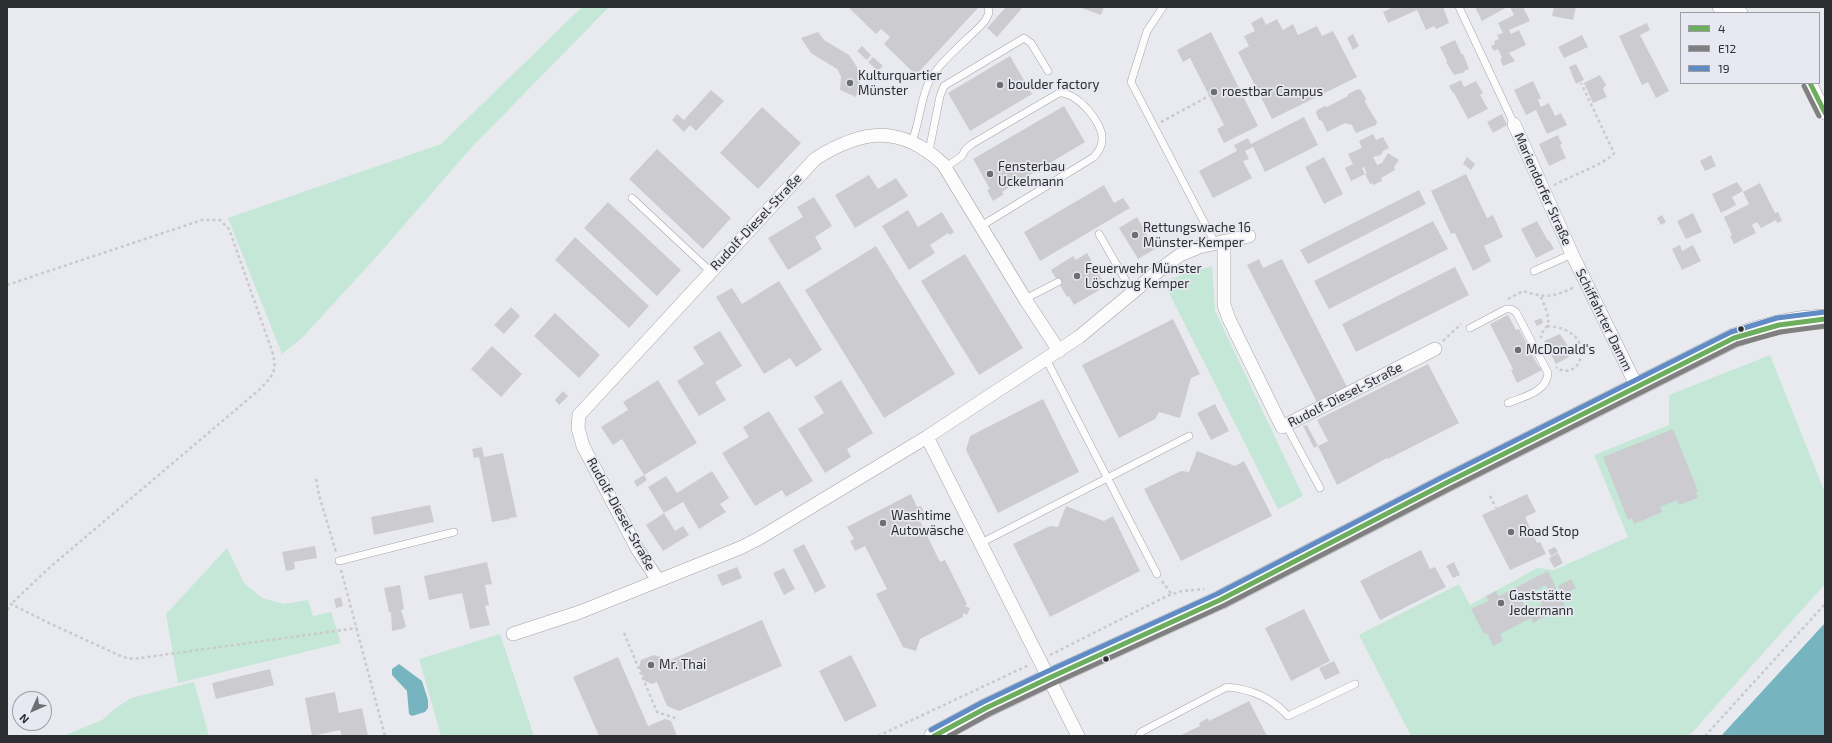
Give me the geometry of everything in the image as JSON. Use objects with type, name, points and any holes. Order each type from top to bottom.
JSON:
[{"type":"main road","points":[[934,736],[1049,678],[1220,600],[1734,338],[1764,328],[1798,320],[1825,318]]},
{"type":"street","points":[[1719,7],[1737,12]]},
{"type":"street","points":[[1810,84],[1825,113]]},
{"type":"street","name":"Mariendorfer Straße","points":[[1514,124],[1572,254]]},
{"type":"street","name":"Rudolf-Diesel-Straße","points":[[658,580],[638,550],[583,446],[578,428],[579,415],[815,159],[833,147],[867,136],[883,135],[912,141],[929,151],[946,168],[1025,299],[1059,350]]},
{"type":"street","name":"Rudolf-Diesel-Straße","points":[[513,634],[580,612],[740,548],[758,539],[927,437],[1079,337],[1162,268],[1180,255],[1199,247],[1249,236]]},
{"type":"street","name":"Rudolf-Diesel-Straße","points":[[1220,242],[1224,305],[1228,319],[1282,427],[1435,349]]},
{"type":"street","name":"Schiffahrter Damm","points":[[1572,254],[1637,387]]},
{"type":"street","points":[[927,437],[1078,736]]},
{"type":"lane","points":[[912,141],[918,126],[925,95],[933,75],[985,21],[989,13],[988,7]]},
{"type":"lane","points":[[1163,7],[1147,31],[1131,82],[1154,126],[1220,242]]},
{"type":"lane","points":[[1458,7],[1514,124]]},
{"type":"lane","points":[[929,151],[940,96],[944,86],[1024,38],[1031,43],[1048,71]]},
{"type":"lane","points":[[946,168],[962,156],[965,150],[972,144],[1059,93],[1065,92],[1075,98],[1093,116],[1102,140],[1100,149],[1094,157],[981,226]]},
{"type":"lane","points":[[632,198],[711,272]]},
{"type":"lane","points":[[1100,234],[1133,292]]},
{"type":"lane","points":[[1534,272],[1572,254]]},
{"type":"lane","points":[[1025,299],[1058,282]]},
{"type":"lane","points":[[1470,328],[1506,309],[1511,309],[1516,312],[1548,373],[1548,378],[1542,388],[1508,403]]},
{"type":"lane","points":[[1046,359],[1158,574]]},
{"type":"lane","points":[[1286,425],[1320,488]]},
{"type":"lane","points":[[981,543],[1189,436]]},
{"type":"lane","points":[[339,561],[454,532]]},
{"type":"lane","points":[[1139,736],[1142,732],[1227,687],[1241,688],[1267,698],[1288,716],[1355,684]]},
{"type":"path","points":[[1544,189],[1601,163],[1614,153],[1581,83]]},
{"type":"path","points":[[1154,126],[1209,96]]},
{"type":"path","points":[[7,285],[202,220],[220,220],[229,229],[272,351],[276,368],[274,374],[259,390],[49,568],[11,604],[7,610]]},
{"type":"path","points":[[1561,294],[1572,288]]},
{"type":"path","points":[[1541,296],[1548,319],[1547,326],[1542,331],[1542,342]]},
{"type":"path","points":[[1435,349],[1457,326]]},
{"type":"path","points":[[1547,326],[1562,327],[1569,330],[1575,335],[1581,348],[1579,363],[1568,372],[1562,372],[1556,367],[1552,360]]},
{"type":"path","points":[[316,479],[319,495],[339,561],[385,736]]},
{"type":"path","points":[[1490,496],[1496,508]]},
{"type":"path","points":[[1158,574],[1172,594]]},
{"type":"path","points":[[11,604],[123,657],[132,659],[357,628]]},
{"type":"path","points":[[1705,736],[1825,604]]},
{"type":"path","points":[[624,633],[657,712],[678,719]]},
{"type":"green space","points":[[582,7],[609,7],[471,148],[378,255],[302,338],[282,354],[228,218],[441,144]]},
{"type":"green space","points":[[1212,266],[1215,311],[1303,496],[1278,509],[1163,281]]},
{"type":"green space","points":[[1770,355],[1825,493],[1825,584],[1689,736],[1411,736],[1359,635],[1459,584],[1470,605],[1537,568],[1554,570],[1628,537],[1594,455],[1669,425],[1669,395]]},
{"type":"green space","points":[[227,548],[244,583],[262,598],[284,604],[308,600],[313,616],[331,612],[341,643],[178,683],[166,614]]},
{"type":"green space","points":[[500,634],[534,736],[441,736],[419,659]]},
{"type":"green space","points":[[194,682],[209,736],[63,736],[102,720],[131,698]]},
{"type":"water","points":[[1825,623],[1825,736],[1721,736]]},
{"type":"water","points":[[399,664],[422,681],[428,700],[428,708],[425,712],[412,716],[409,714],[407,691],[392,675],[392,669]]},
{"type":"building","points":[[848,7],[978,8],[916,75],[884,44],[890,37],[881,29],[876,34]]},
{"type":"building","points":[[1006,7],[1023,7],[997,37],[987,28]]},
{"type":"building","points":[[1079,7],[1104,7],[1101,15]]},
{"type":"building","points":[[1393,7],[1443,7],[1449,23],[1436,29],[1434,26],[1426,30],[1417,10],[1388,23],[1383,12]]},
{"type":"building","points":[[1475,7],[1507,7],[1482,21]]},
{"type":"building","points":[[1510,7],[1523,7],[1530,21],[1509,30],[1511,34],[1519,30],[1526,45],[1509,53],[1515,61],[1503,66],[1500,59],[1502,58],[1498,49],[1494,51],[1491,46],[1495,44],[1494,41],[1499,39],[1497,35],[1503,33],[1498,23],[1514,15]]},
{"type":"building","points":[[1554,7],[1576,7],[1573,20],[1552,16]]},
{"type":"building","points":[[1262,17],[1266,25],[1277,19],[1283,30],[1293,24],[1298,35],[1317,26],[1322,36],[1333,31],[1357,77],[1272,119],[1238,52],[1249,46],[1244,36],[1255,31],[1251,23]]},
{"type":"building","points":[[1647,23],[1650,30],[1640,35],[1669,91],[1656,98],[1648,82],[1642,85],[1619,36]]},
{"type":"building","points":[[818,32],[824,40],[849,55],[857,67],[860,81],[856,97],[840,90],[841,76],[837,69],[811,53],[801,38]]},
{"type":"building","points":[[1211,32],[1258,126],[1224,143],[1217,129],[1224,125],[1190,58],[1183,62],[1177,50]]},
{"type":"building","points":[[1353,34],[1359,46],[1353,50],[1347,38]]},
{"type":"building","points":[[1582,35],[1588,47],[1564,58],[1558,47]]},
{"type":"building","points":[[1455,40],[1469,69],[1464,71],[1465,72],[1454,75],[1446,62],[1447,61],[1440,47]]},
{"type":"building","points":[[862,46],[871,55],[867,60],[857,51]]},
{"type":"building","points":[[1010,56],[1032,94],[970,131],[948,93]]},
{"type":"building","points":[[873,57],[883,66],[878,71],[868,62]]},
{"type":"building","points":[[1576,64],[1584,80],[1576,84],[1569,67]]},
{"type":"building","points":[[878,74],[889,76],[888,82],[877,80]]},
{"type":"building","points":[[1600,75],[1606,85],[1603,89],[1607,97],[1593,103],[1584,83]]},
{"type":"building","points":[[1461,80],[1464,87],[1476,81],[1483,93],[1480,95],[1488,109],[1468,119],[1449,86]]},
{"type":"building","points":[[1533,81],[1541,98],[1538,100],[1541,107],[1549,103],[1555,116],[1561,113],[1567,125],[1547,134],[1536,110],[1526,115],[1514,90]]},
{"type":"building","points":[[1358,89],[1361,90],[1366,99],[1365,102],[1377,122],[1376,125],[1356,133],[1352,125],[1345,123],[1327,132],[1322,121],[1319,120],[1316,113],[1317,110],[1325,106],[1327,107]]},
{"type":"building","points":[[711,90],[724,101],[696,131],[690,125],[684,132],[672,120],[677,114],[684,120]]},
{"type":"building","points":[[1064,106],[1085,142],[1008,188],[1002,192],[1004,194],[993,201],[987,190],[990,189],[973,159]]},
{"type":"building","points":[[762,107],[801,143],[758,189],[720,153]]},
{"type":"building","points":[[1502,114],[1507,125],[1493,133],[1487,122]]},
{"type":"building","points":[[1304,117],[1318,145],[1265,172],[1253,147],[1245,151],[1249,159],[1243,161],[1252,178],[1213,198],[1199,171],[1237,151],[1234,145],[1248,138],[1251,144]]},
{"type":"building","points":[[1373,134],[1376,140],[1383,137],[1389,148],[1383,151],[1381,155],[1373,157],[1377,165],[1382,163],[1388,153],[1399,160],[1394,167],[1395,170],[1381,178],[1382,181],[1373,185],[1372,183],[1370,184],[1365,174],[1351,181],[1345,168],[1353,164],[1348,154],[1362,148],[1359,141]],"holes":[[[1364,167],[1367,173],[1365,174],[1362,168]]]},
{"type":"building","points":[[1558,135],[1562,144],[1560,145],[1566,158],[1549,166],[1539,144]]},
{"type":"building","points":[[657,149],[731,218],[703,249],[629,179]]},
{"type":"building","points":[[1711,155],[1716,166],[1705,171],[1700,161]]},
{"type":"building","points":[[1324,157],[1343,194],[1324,204],[1305,167]]},
{"type":"building","points":[[1467,157],[1475,164],[1471,170],[1463,164]]},
{"type":"building","points":[[1466,174],[1487,218],[1493,215],[1503,237],[1484,246],[1491,261],[1473,271],[1455,233],[1451,234],[1431,191]]},
{"type":"building","points":[[869,175],[878,189],[896,178],[908,196],[855,228],[835,195]]},
{"type":"building","points":[[1737,182],[1743,191],[1732,197],[1736,205],[1721,213],[1712,194]]},
{"type":"building","points":[[1760,183],[1775,213],[1778,212],[1782,221],[1777,223],[1776,220],[1761,228],[1757,222],[1752,225],[1756,233],[1734,244],[1730,236],[1732,235],[1724,217],[1749,204],[1743,192]]},
{"type":"building","points":[[1104,185],[1114,203],[1123,198],[1130,208],[1040,261],[1024,232]]},
{"type":"building","points":[[1419,190],[1426,204],[1308,264],[1300,250]]},
{"type":"building","points":[[814,197],[832,226],[815,237],[822,249],[788,270],[768,238],[803,217],[797,207]]},
{"type":"building","points":[[608,202],[681,270],[657,296],[584,228]]},
{"type":"building","points":[[908,210],[918,227],[942,212],[954,232],[950,235],[948,233],[930,245],[935,253],[909,270],[882,226]]},
{"type":"building","points":[[1693,213],[1702,232],[1686,239],[1677,221]]},
{"type":"building","points":[[1662,215],[1666,222],[1661,225],[1657,218]]},
{"type":"building","name":"Rettungswache 16 Münster-Kemper","points":[[1137,217],[1155,249],[1138,259],[1119,228]]},
{"type":"building","points":[[1433,221],[1448,249],[1329,309],[1314,281]]},
{"type":"building","points":[[1537,221],[1554,249],[1536,258],[1521,229]]},
{"type":"building","points":[[575,237],[649,306],[629,328],[555,260]]},
{"type":"building","points":[[1680,245],[1682,251],[1693,245],[1701,261],[1682,270],[1672,249]]},
{"type":"building","points":[[876,246],[955,374],[884,418],[805,290]]},
{"type":"building","name":"Feuerwehr Münster Löschzug Kemper","points":[[1087,253],[1106,286],[1074,305],[1069,296],[1067,297],[1051,270],[1073,256],[1076,260]]},
{"type":"building","points":[[965,254],[1023,348],[979,375],[921,281]]},
{"type":"building","points":[[1259,259],[1263,268],[1282,259],[1347,387],[1317,402],[1247,265]]},
{"type":"building","points":[[1455,267],[1469,295],[1356,352],[1342,324]]},
{"type":"building","points":[[779,281],[822,350],[796,367],[790,358],[764,374],[716,297],[732,288],[742,304]]},
{"type":"building","points":[[511,307],[520,316],[504,334],[494,325]]},
{"type":"building","points":[[555,313],[600,355],[579,378],[534,336]]},
{"type":"building","name":"McDonald's","points":[[1508,315],[1516,330],[1519,329],[1529,348],[1530,347],[1533,352],[1531,353],[1542,370],[1517,383],[1511,370],[1513,369],[1490,324]]},
{"type":"building","points":[[1541,318],[1543,323],[1537,326],[1534,321]]},
{"type":"building","points":[[1173,319],[1200,374],[1191,378],[1180,418],[1159,412],[1155,419],[1119,438],[1082,365]]},
{"type":"building","points":[[720,331],[742,366],[715,382],[726,400],[699,416],[677,381],[704,364],[693,347]]},
{"type":"building","points":[[1560,334],[1568,346],[1566,351],[1569,357],[1556,364],[1544,341]]},
{"type":"building","points":[[492,346],[522,374],[501,397],[471,369]]},
{"type":"building","points":[[1428,364],[1459,423],[1388,459],[1387,458],[1337,485],[1318,446],[1328,441],[1317,420]]},
{"type":"building","points":[[658,380],[697,443],[644,475],[622,439],[613,445],[601,427],[628,410],[623,402]]},
{"type":"building","points":[[841,380],[873,433],[847,449],[851,457],[825,473],[798,429],[824,413],[814,397]]},
{"type":"building","points":[[563,391],[568,396],[559,405],[555,400]]},
{"type":"building","points":[[1043,399],[1079,472],[998,513],[966,450],[970,436]]},
{"type":"building","points":[[1215,404],[1229,431],[1211,440],[1197,413]]},
{"type":"building","points":[[769,411],[813,481],[786,497],[782,490],[755,506],[722,453],[749,437],[743,427]]},
{"type":"building","points":[[1307,425],[1318,446],[1314,448],[1303,426]]},
{"type":"building","points":[[1673,429],[1698,491],[1696,492],[1698,498],[1679,505],[1677,500],[1660,507],[1662,512],[1634,524],[1632,518],[1628,520],[1603,457]]},
{"type":"building","points":[[482,447],[484,457],[503,453],[517,517],[509,518],[510,522],[508,519],[492,522],[479,457],[474,458],[472,449]]},
{"type":"building","points":[[1197,451],[1235,466],[1244,461],[1272,516],[1181,561],[1144,489],[1181,471],[1189,472]]},
{"type":"building","points":[[712,471],[729,498],[720,504],[726,512],[699,529],[683,502],[664,513],[648,487],[666,476],[677,493]]},
{"type":"building","points":[[644,475],[647,480],[637,487],[634,481]]},
{"type":"building","points":[[911,494],[917,507],[921,506],[926,516],[919,519],[940,562],[945,560],[967,604],[965,606],[970,608],[967,615],[963,613],[963,617],[920,639],[916,651],[903,647],[876,594],[887,589],[865,546],[855,551],[850,541],[854,539],[847,527]]},
{"type":"building","name":"Road Stop","points":[[1527,494],[1536,512],[1525,517],[1537,543],[1540,542],[1546,554],[1510,570],[1482,515]]},
{"type":"building","points":[[430,505],[434,522],[374,535],[371,517]]},
{"type":"building","points":[[1066,506],[1104,521],[1113,516],[1140,571],[1050,617],[1013,544],[1050,526],[1058,527]]},
{"type":"building","points":[[664,513],[675,531],[683,526],[689,535],[663,551],[646,525]]},
{"type":"building","points":[[804,544],[826,587],[815,593],[793,550]]},
{"type":"building","points":[[315,546],[317,558],[294,562],[295,569],[286,571],[282,552]]},
{"type":"building","points":[[1555,547],[1558,552],[1551,556],[1548,550]]},
{"type":"building","points":[[1421,550],[1430,569],[1435,567],[1446,587],[1380,620],[1360,581]]},
{"type":"building","points":[[1558,553],[1563,563],[1554,568],[1549,558]]},
{"type":"building","points":[[487,562],[492,584],[485,585],[489,605],[485,606],[490,625],[470,629],[462,593],[429,600],[424,576]]},
{"type":"building","points":[[1454,562],[1460,575],[1453,578],[1446,566]]},
{"type":"building","points":[[737,567],[742,578],[722,586],[717,575]]},
{"type":"building","points":[[784,568],[795,589],[784,595],[773,573]]},
{"type":"building","points":[[1548,571],[1565,606],[1533,623],[1531,618],[1500,634],[1503,641],[1493,646],[1487,633],[1484,634],[1471,609],[1489,601],[1486,596],[1496,591],[1499,596]],"holes":[[[1546,585],[1550,594],[1540,599],[1542,604],[1527,611],[1521,598]]]},
{"type":"building","points":[[1571,579],[1576,588],[1563,595],[1558,586]]},
{"type":"building","points":[[400,585],[404,609],[401,610],[406,626],[402,629],[392,631],[391,612],[389,612],[384,588]]},
{"type":"building","points":[[341,597],[343,606],[336,608],[334,599]]},
{"type":"building","points":[[1304,609],[1330,661],[1291,681],[1265,628]]},
{"type":"building","points":[[762,620],[782,666],[679,711],[667,706],[657,682],[652,684],[645,681],[639,667],[641,660],[654,655],[661,657],[663,663]]},
{"type":"building","points":[[851,655],[877,706],[845,722],[819,671]]},
{"type":"building","points":[[618,657],[648,726],[665,719],[671,721],[677,736],[599,736],[573,677]]},
{"type":"building","points":[[1334,661],[1340,673],[1325,680],[1319,668]]},
{"type":"building","points":[[270,669],[274,685],[216,699],[212,683]]},
{"type":"building","points":[[335,692],[339,713],[362,708],[368,736],[342,736],[340,730],[312,736],[305,698]]},
{"type":"building","points":[[1249,701],[1267,736],[1179,736],[1200,726],[1199,723],[1208,718],[1209,721]]},
{"type":"transit line","name":"4","points":[[1810,84],[1825,113]]},
{"type":"transit line","name":"E12","points":[[1804,86],[1819,116]]},
{"type":"transit line","name":"19","points":[[931,730],[983,702],[1046,672],[1217,594],[1441,478],[1731,332],[1777,318],[1825,312]]},
{"type":"transit line","name":"4","points":[[934,736],[986,708],[1049,678],[1220,600],[1444,484],[1734,338],[1779,325],[1825,319]]},
{"type":"transit line","name":"E12","points":[[949,736],[989,714],[1052,684],[1223,606],[1447,490],[1737,344],[1780,332],[1825,326]]},
{"type":"place","name":"Kulturquartier Münster","points":[[850,83]]},
{"type":"place","name":"boulder factory","points":[[1000,85]]},
{"type":"place","name":"roestbar Campus","points":[[1214,92]]},
{"type":"place","name":"Fensterbau Uckelmann","points":[[990,174]]},
{"type":"place","name":"Rettungswache 16 Münster-Kemper","points":[[1135,235]]},
{"type":"place","name":"Feuerwehr Münster Löschzug Kemper","points":[[1077,276]]},
{"type":"place","name":"McDonald's","points":[[1518,350]]},
{"type":"place","name":"Washtime Autowäsche","points":[[883,523]]},
{"type":"place","name":"Road Stop","points":[[1511,532]]},
{"type":"place","name":"Gaststätte Jedermann","points":[[1501,603]]},
{"type":"place","name":"Mr. Thai","points":[[651,665]]}]
